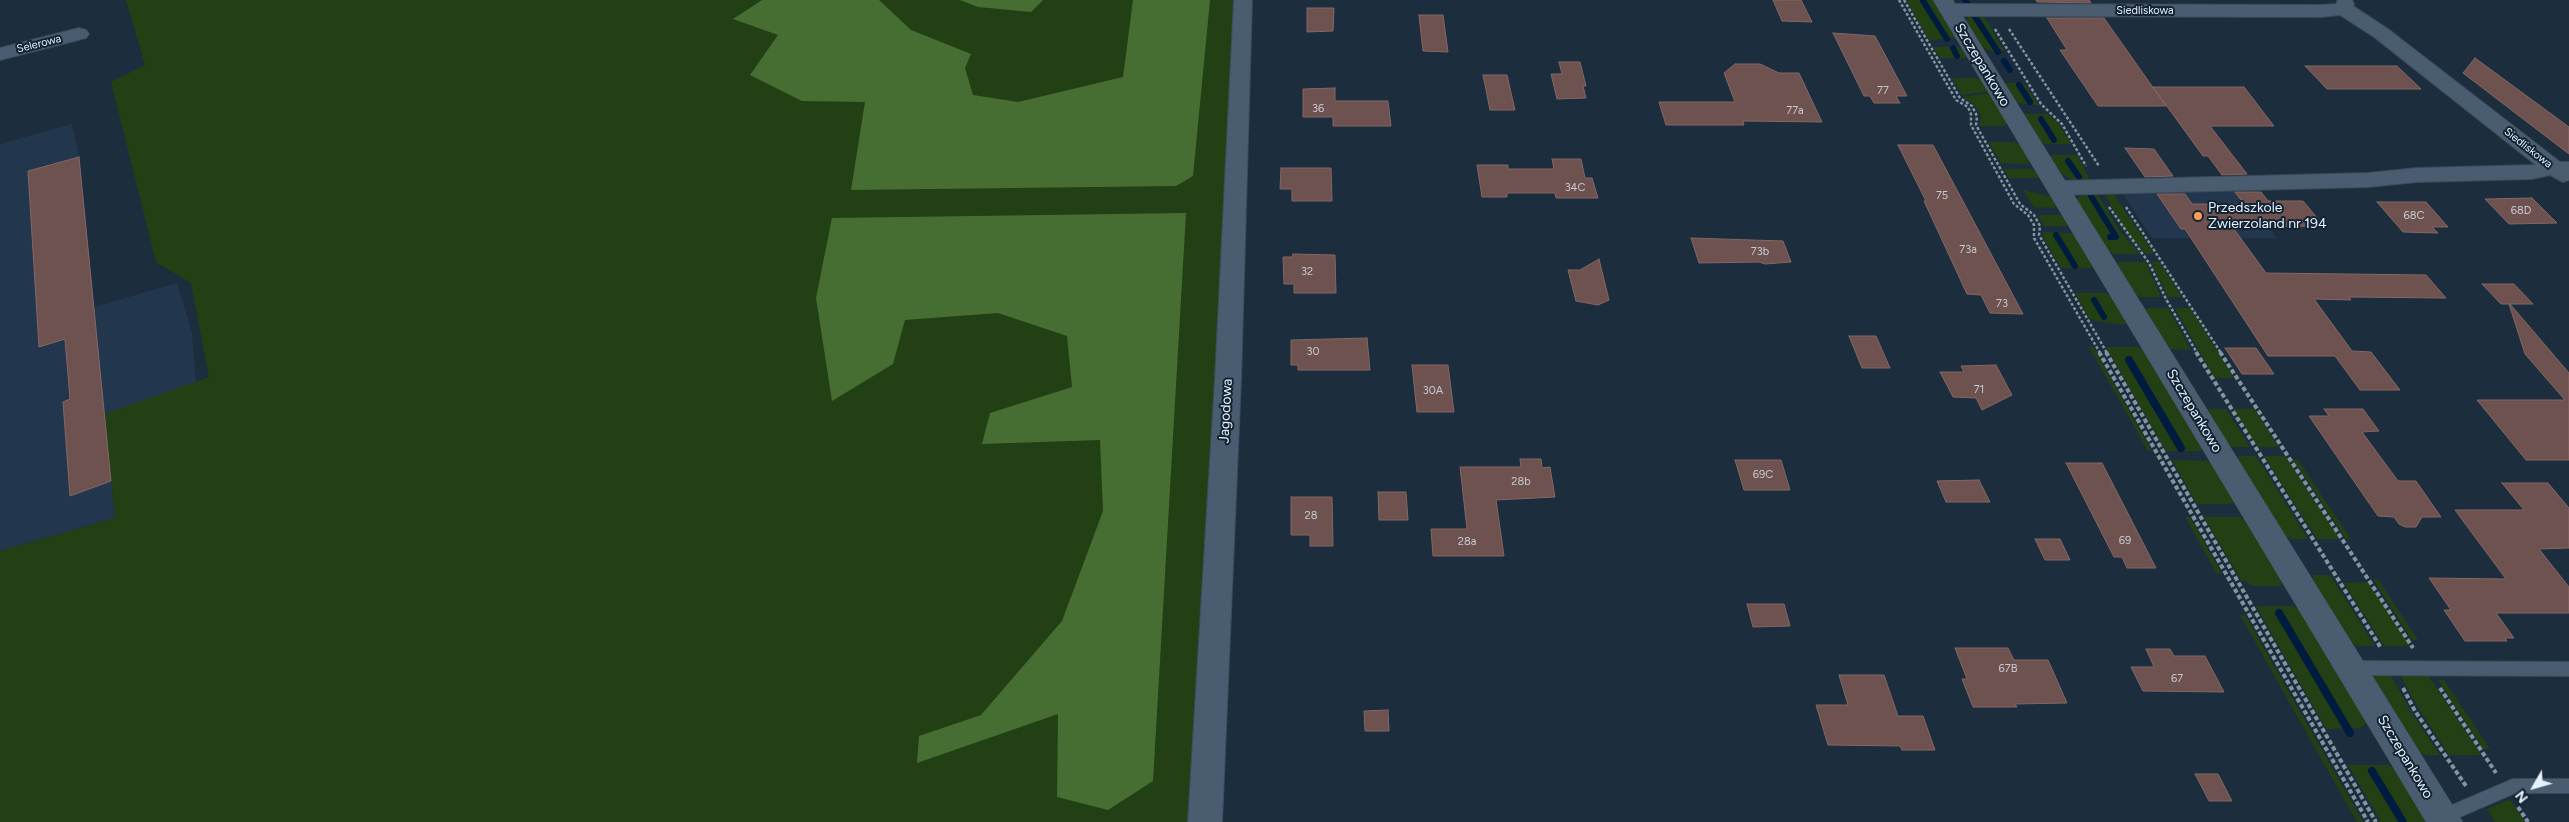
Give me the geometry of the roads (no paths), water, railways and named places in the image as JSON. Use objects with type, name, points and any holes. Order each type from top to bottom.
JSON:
[{"type":"street","name":"Jagodowa","points":[[1204,822],[1228,379],[1243,0]]},
{"type":"street","name":"Siedliskowa","points":[[1946,5],[1989,10],[2321,11],[2343,7],[2381,33],[2564,172]]},
{"type":"street","name":"Szczepankowo","points":[[1946,5],[2444,820]]},
{"type":"street","name":"Selerowa","points":[[0,54],[79,34]]},
{"type":"street","points":[[2058,188],[2368,180],[2417,175],[2564,172]]},
{"type":"lane","points":[[2351,668],[2569,669]]},
{"type":"lane","points":[[2444,820],[2477,802],[2514,786],[2569,786]]},
{"type":"waterway","points":[[1923,1],[1947,39]]},
{"type":"waterway","points":[[1974,15],[1998,52]]},
{"type":"waterway","points":[[1953,48],[1957,56]]},
{"type":"waterway","points":[[2004,61],[2010,70]]},
{"type":"waterway","points":[[2019,85],[2030,102]]},
{"type":"waterway","points":[[2041,119],[2054,140]]},
{"type":"waterway","points":[[2068,161],[2079,177]]},
{"type":"waterway","points":[[2091,196],[2116,237],[2110,237]]},
{"type":"waterway","points":[[2056,235],[2075,266]]},
{"type":"waterway","points":[[2094,300],[2104,317]]},
{"type":"waterway","points":[[2129,360],[2181,448]]},
{"type":"waterway","points":[[2279,613],[2350,733]]},
{"type":"waterway","points":[[2372,771],[2403,822]]},
{"type":"place","name":"Przedszkole Zwierzoland nr 194","points":[[2198,216]]}]
